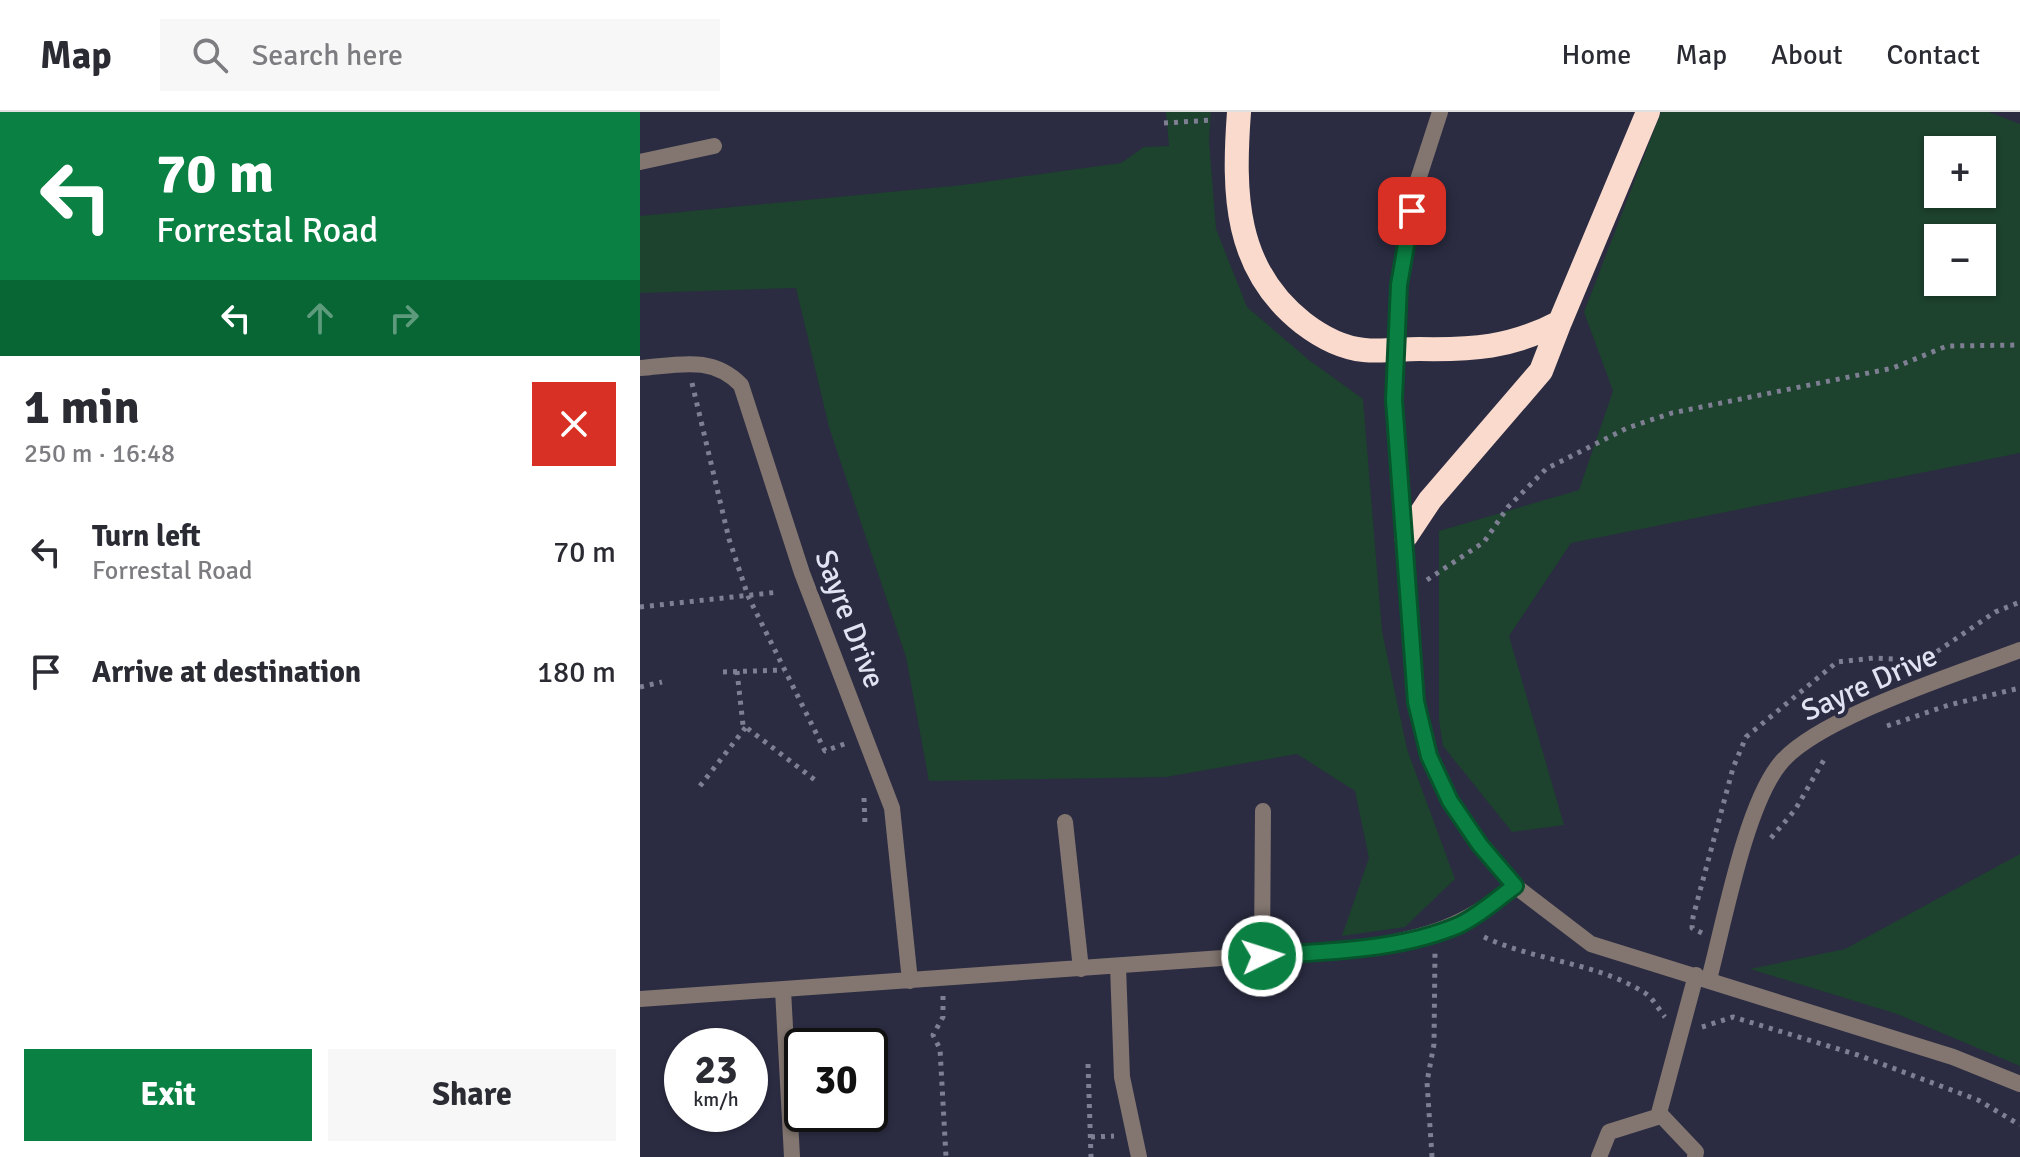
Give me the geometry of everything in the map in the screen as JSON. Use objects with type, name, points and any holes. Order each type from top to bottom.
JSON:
[{"type":"highway","points":[[1406,536],[1430,500],[1541,371],[1648,112]]},
{"type":"highway","points":[[1239,117],[1238,195],[1244,241],[1266,285],[1285,308],[1337,343],[1364,350],[1479,350],[1560,322]]},
{"type":"street","points":[[1440,112],[1416,186],[1399,285],[1394,400],[1416,702],[1429,756],[1458,812],[1480,845],[1515,886],[1591,944],[1953,1057],[2020,1084]]},
{"type":"street","points":[[640,162],[714,146]]},
{"type":"street","name":"Sayre Drive","points":[[640,368],[706,364],[728,371],[741,385],[802,573],[892,808],[910,981]]},
{"type":"street","name":"Sayre Drive","points":[[1659,1113],[1680,1034],[1702,977],[1756,806],[1778,766],[1796,747],[1823,731],[1882,704],[2020,650]]},
{"type":"street","points":[[1262,956],[1263,811]]},
{"type":"street","points":[[1065,822],[1081,969]]},
{"type":"street","points":[[640,999],[1364,948],[1436,933],[1477,915],[1515,886]]},
{"type":"street","points":[[1118,966],[1122,1077],[1139,1157]]},
{"type":"street","points":[[783,990],[792,1157]]},
{"type":"street","points":[[1599,1157],[1609,1132],[1657,1117],[1659,1113],[1696,1152],[1695,1157]]},
{"type":"path","points":[[1164,123],[1239,117]]},
{"type":"path","points":[[1426,581],[1484,542],[1508,507],[1546,469],[1627,428],[1672,413],[1893,368],[1947,346],[2020,345]]},
{"type":"path","points":[[679,384],[692,383],[729,539],[748,596],[825,751],[846,742],[851,754]]},
{"type":"path","points":[[640,607],[779,592]]},
{"type":"path","points":[[723,672],[784,670]]},
{"type":"path","points":[[737,671],[746,727],[815,780]]},
{"type":"path","points":[[640,687],[662,682]]},
{"type":"path","points":[[1879,730],[1949,705],[2020,688]]},
{"type":"path","points":[[700,786],[746,727]]},
{"type":"path","points":[[1769,841],[1775,828],[1795,810],[1819,762],[1830,754]]},
{"type":"path","points":[[864,790],[865,825]]},
{"type":"path","points":[[1432,1157],[1427,1082],[1434,1044],[1436,933]]},
{"type":"path","points":[[1484,937],[1510,949],[1599,972],[1648,994],[1680,1034],[1733,1017],[1858,1055],[1978,1100],[2020,1125]]},
{"type":"path","points":[[943,979],[943,1017],[933,1035],[940,1049],[946,1157]]},
{"type":"path","points":[[1088,1064],[1091,1157]]},
{"type":"green space","points":[[1166,112],[1211,112],[1209,140],[1216,229],[1247,307],[1309,360],[1363,399],[1382,631],[1407,749],[1455,879],[1405,927],[1342,936],[1369,858],[1355,791],[1297,754],[1166,777],[929,781],[906,657],[829,427],[796,288],[640,293],[640,216],[963,185],[1121,163],[1144,147],[1169,146]]},
{"type":"green space","points":[[1661,112],[1989,112],[2020,124],[2020,453],[1571,543],[1509,636],[1564,825],[1512,832],[1443,746],[1439,720],[1439,531],[1579,490],[1613,391],[1584,312]]},
{"type":"green space","points":[[2020,854],[2020,1066],[1897,1014],[1750,969],[1845,949]]},
{"type":"route","points":[[1262,956],[1364,948],[1430,936],[1477,915],[1515,886],[1480,845],[1450,801],[1429,756],[1416,702],[1394,400],[1399,285],[1412,211]]}]
